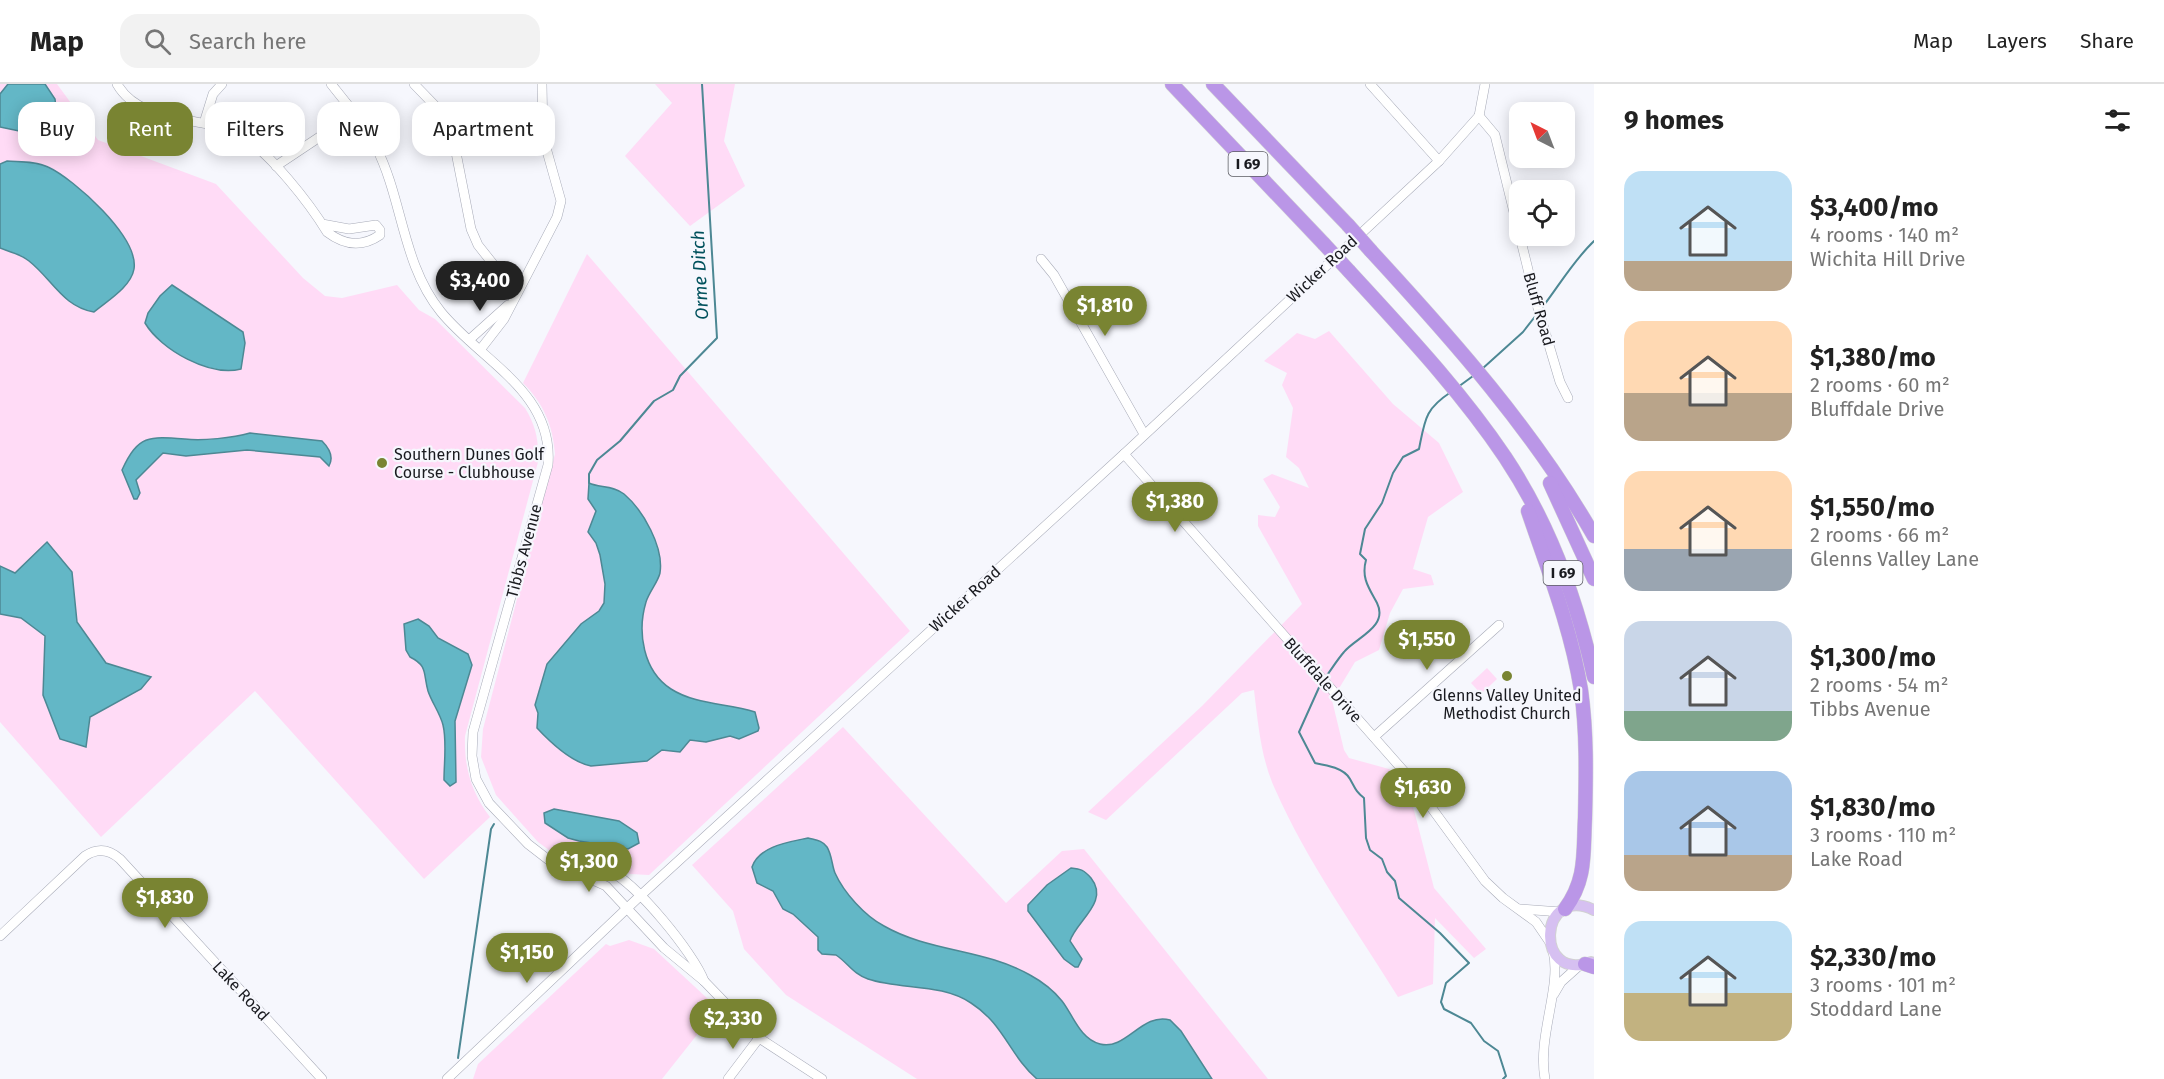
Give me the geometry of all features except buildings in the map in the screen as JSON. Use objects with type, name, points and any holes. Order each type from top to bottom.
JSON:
[{"type":"highway","name":"I 69","points":[[1172,84],[1350,272],[1434,364],[1474,414],[1516,475],[1558,560],[1578,616],[1594,677]]},
{"type":"highway","name":"I 69","points":[[1214,84],[1348,225],[1459,348],[1510,412],[1557,495],[1594,579]]},
{"type":"highway","points":[[1510,412],[1594,536]]},
{"type":"highway","points":[[1516,475],[1557,592],[1582,699],[1586,770],[1583,865],[1579,889],[1563,910]]},
{"type":"main road","points":[[1588,964],[1564,962],[1551,946],[1551,925],[1563,910],[1584,906],[1594,910]]},
{"type":"street","points":[[117,84],[129,100],[146,110],[204,123],[241,135],[256,145],[276,166],[327,232],[337,240],[352,244],[370,242],[380,235],[380,230],[376,225],[349,229],[322,224]]},
{"type":"street","points":[[204,123],[213,94],[222,84]]},
{"type":"street","name":"Tibbs Avenue","points":[[331,84],[345,102]]},
{"type":"street","points":[[414,84],[443,114],[452,132],[471,229],[478,245],[497,269],[522,283]]},
{"type":"street","points":[[480,350],[504,319],[510,303],[557,217],[561,201],[543,137],[543,84]]},
{"type":"street","points":[[1370,84],[1439,161]]},
{"type":"street","points":[[1479,116],[1485,84]]},
{"type":"street","name":"Wicker Road","points":[[447,1079],[640,896],[1124,454],[1439,161],[1479,116]]},
{"type":"street","name":"Bluff Road","points":[[1479,116],[1495,135],[1535,298],[1560,382],[1568,398]]},
{"type":"street","points":[[276,166],[317,137]]},
{"type":"street","name":"Tibbs Avenue","points":[[379,156],[416,268],[426,290],[440,311],[533,403],[544,425],[549,453],[525,549],[473,732],[472,756],[476,779],[489,803],[538,854],[606,886],[664,948],[704,981],[759,1038],[822,1079]]},
{"type":"street","points":[[1041,258],[1054,275],[1144,434]]},
{"type":"street","points":[[469,340],[510,303]]},
{"type":"street","name":"Bluffdale Drive","points":[[1124,454],[1374,737],[1423,796],[1470,864],[1503,898],[1536,922],[1551,946]]},
{"type":"street","points":[[1374,737],[1499,626]]},
{"type":"street","name":"Lake Road","points":[[0,936],[85,856],[100,850],[110,852],[120,859],[322,1079]]},
{"type":"street","name":"Tibbs Avenue","points":[[562,866],[610,871],[628,883],[700,968],[704,981]]},
{"type":"street","points":[[1518,909],[1563,910]]},
{"type":"street","points":[[1545,1079],[1544,1040],[1555,968],[1551,946]]},
{"type":"street","points":[[1549,1005],[1561,982],[1588,964]]},
{"type":"street","points":[[728,1079],[759,1038]]},
{"type":"shaded area","points":[[0,84],[57,84],[70,102],[18,102],[18,156],[95,156],[95,136],[98,140],[107,143],[107,156],[141,156],[216,184],[303,278],[325,296],[342,298],[397,285],[419,310],[435,319],[525,408],[536,434],[538,462],[465,736],[467,769],[473,789],[490,817],[424,879],[255,691],[101,837],[0,722]]},
{"type":"shaded area","points":[[655,84],[735,84],[724,141],[745,186],[690,226],[625,156],[672,103]]},
{"type":"shaded area","points":[[587,254],[910,631],[649,875],[630,874],[611,865],[571,860],[553,853],[538,842],[496,795],[481,757],[483,729],[555,454],[546,415],[536,398],[523,383]]},
{"type":"shaded area","points":[[1329,331],[1393,404],[1439,443],[1463,492],[1428,517],[1413,569],[1431,575],[1434,585],[1403,589],[1390,613],[1379,650],[1355,662],[1332,700],[1344,750],[1349,758],[1389,769],[1408,787],[1434,888],[1486,949],[1474,958],[1435,918],[1433,984],[1398,997],[1317,869],[1275,789],[1263,753],[1254,690],[1242,693],[1106,820],[1088,812],[1202,706],[1302,604],[1258,526],[1258,515],[1275,517],[1280,507],[1263,479],[1272,474],[1309,488],[1299,468],[1286,457],[1293,408],[1282,385],[1287,373],[1264,361],[1297,333],[1315,339]]},
{"type":"shaded area","points":[[1487,668],[1497,679],[1481,694],[1471,683]]},
{"type":"shaded area","points":[[843,727],[1006,903],[1062,851],[1084,849],[1268,1079],[917,1079],[786,995],[744,949],[733,911],[692,865]]},
{"type":"shaded area","points":[[629,940],[654,949],[721,1011],[700,1031],[662,1079],[473,1079],[478,1064],[606,944],[610,946]]},
{"type":"water","points":[[8,84],[45,84],[55,102],[18,102],[18,131],[0,127],[0,94]]},
{"type":"water","points":[[7,161],[38,164],[59,174],[88,196],[103,211],[126,241],[133,256],[132,276],[118,293],[94,312],[83,309],[66,298],[25,258],[0,248],[0,164]]},
{"type":"water","points":[[172,285],[243,332],[245,343],[241,369],[215,369],[201,365],[174,352],[152,333],[145,323],[148,313],[160,296]]},
{"type":"water","points":[[250,433],[322,441],[330,453],[329,466],[320,457],[247,450],[186,456],[163,453],[136,480],[140,493],[137,499],[134,499],[122,470],[134,450],[146,440],[153,438],[209,439]]},
{"type":"water","points":[[589,483],[615,489],[624,494],[645,519],[659,552],[660,573],[646,602],[642,626],[645,650],[654,672],[671,689],[691,698],[755,712],[758,731],[739,739],[730,736],[706,742],[690,740],[680,752],[662,750],[647,761],[591,766],[569,756],[537,728],[538,713],[535,705],[547,664],[581,624],[599,611],[604,603],[605,584],[600,555],[596,543],[588,532],[596,511],[588,499]]},
{"type":"water","points":[[47,542],[72,572],[77,622],[106,663],[151,677],[141,689],[90,717],[86,747],[60,739],[43,695],[45,636],[21,618],[0,614],[0,566],[15,573]]},
{"type":"water","points":[[418,619],[429,626],[438,638],[468,654],[472,665],[455,721],[456,782],[450,786],[444,780],[445,738],[442,721],[428,691],[422,667],[410,657],[406,650],[404,624]]},
{"type":"water","points":[[554,809],[619,821],[637,833],[639,843],[628,849],[568,838],[545,823],[544,813]]},
{"type":"water","points":[[808,838],[827,847],[835,873],[849,896],[877,922],[901,935],[995,960],[1030,975],[1043,983],[1062,1001],[1087,1037],[1100,1044],[1109,1045],[1118,1042],[1151,1021],[1170,1020],[1181,1031],[1212,1079],[1037,1079],[991,1020],[971,1003],[947,992],[868,979],[858,974],[836,955],[822,954],[818,950],[818,937],[793,914],[783,909],[773,891],[757,883],[752,867],[761,854],[768,850],[784,843]]},
{"type":"water","points":[[1071,868],[1082,870],[1089,875],[1096,887],[1097,895],[1090,911],[1070,941],[1082,959],[1078,967],[1064,959],[1028,911],[1028,905],[1047,885]]},
{"type":"waterway","name":"Orme Ditch","points":[[589,483],[589,474],[597,460],[620,441],[654,401],[673,390],[680,376],[717,338],[702,84]]},
{"type":"waterway","points":[[1541,309],[1573,265],[1594,241]]},
{"type":"waterway","points":[[1482,369],[1523,332],[1537,314]]},
{"type":"waterway","points":[[1458,387],[1473,376]]},
{"type":"waterway","points":[[1325,678],[1344,652],[1369,631],[1378,619],[1377,603],[1365,578],[1366,560],[1360,554],[1365,529],[1382,503],[1393,473],[1403,457],[1419,449],[1425,422],[1431,410],[1451,392]]},
{"type":"waterway","points":[[1321,683],[1299,732],[1315,763],[1344,772],[1357,792],[1364,798],[1366,838],[1370,850],[1382,859],[1387,872],[1395,881],[1399,898],[1440,933],[1469,963],[1446,983],[1441,1002],[1444,1009],[1471,1023],[1484,1041],[1498,1051],[1506,1076],[1503,1079]]},
{"type":"waterway","name":"Orme Ditch","points":[[458,1058],[491,829],[494,824]]},
{"type":"place","name":"Southern Dunes Golf Course - Clubhouse","points":[[382,463]]},
{"type":"place","name":"Glenns Valley United Methodist Church","points":[[1507,676]]}]
